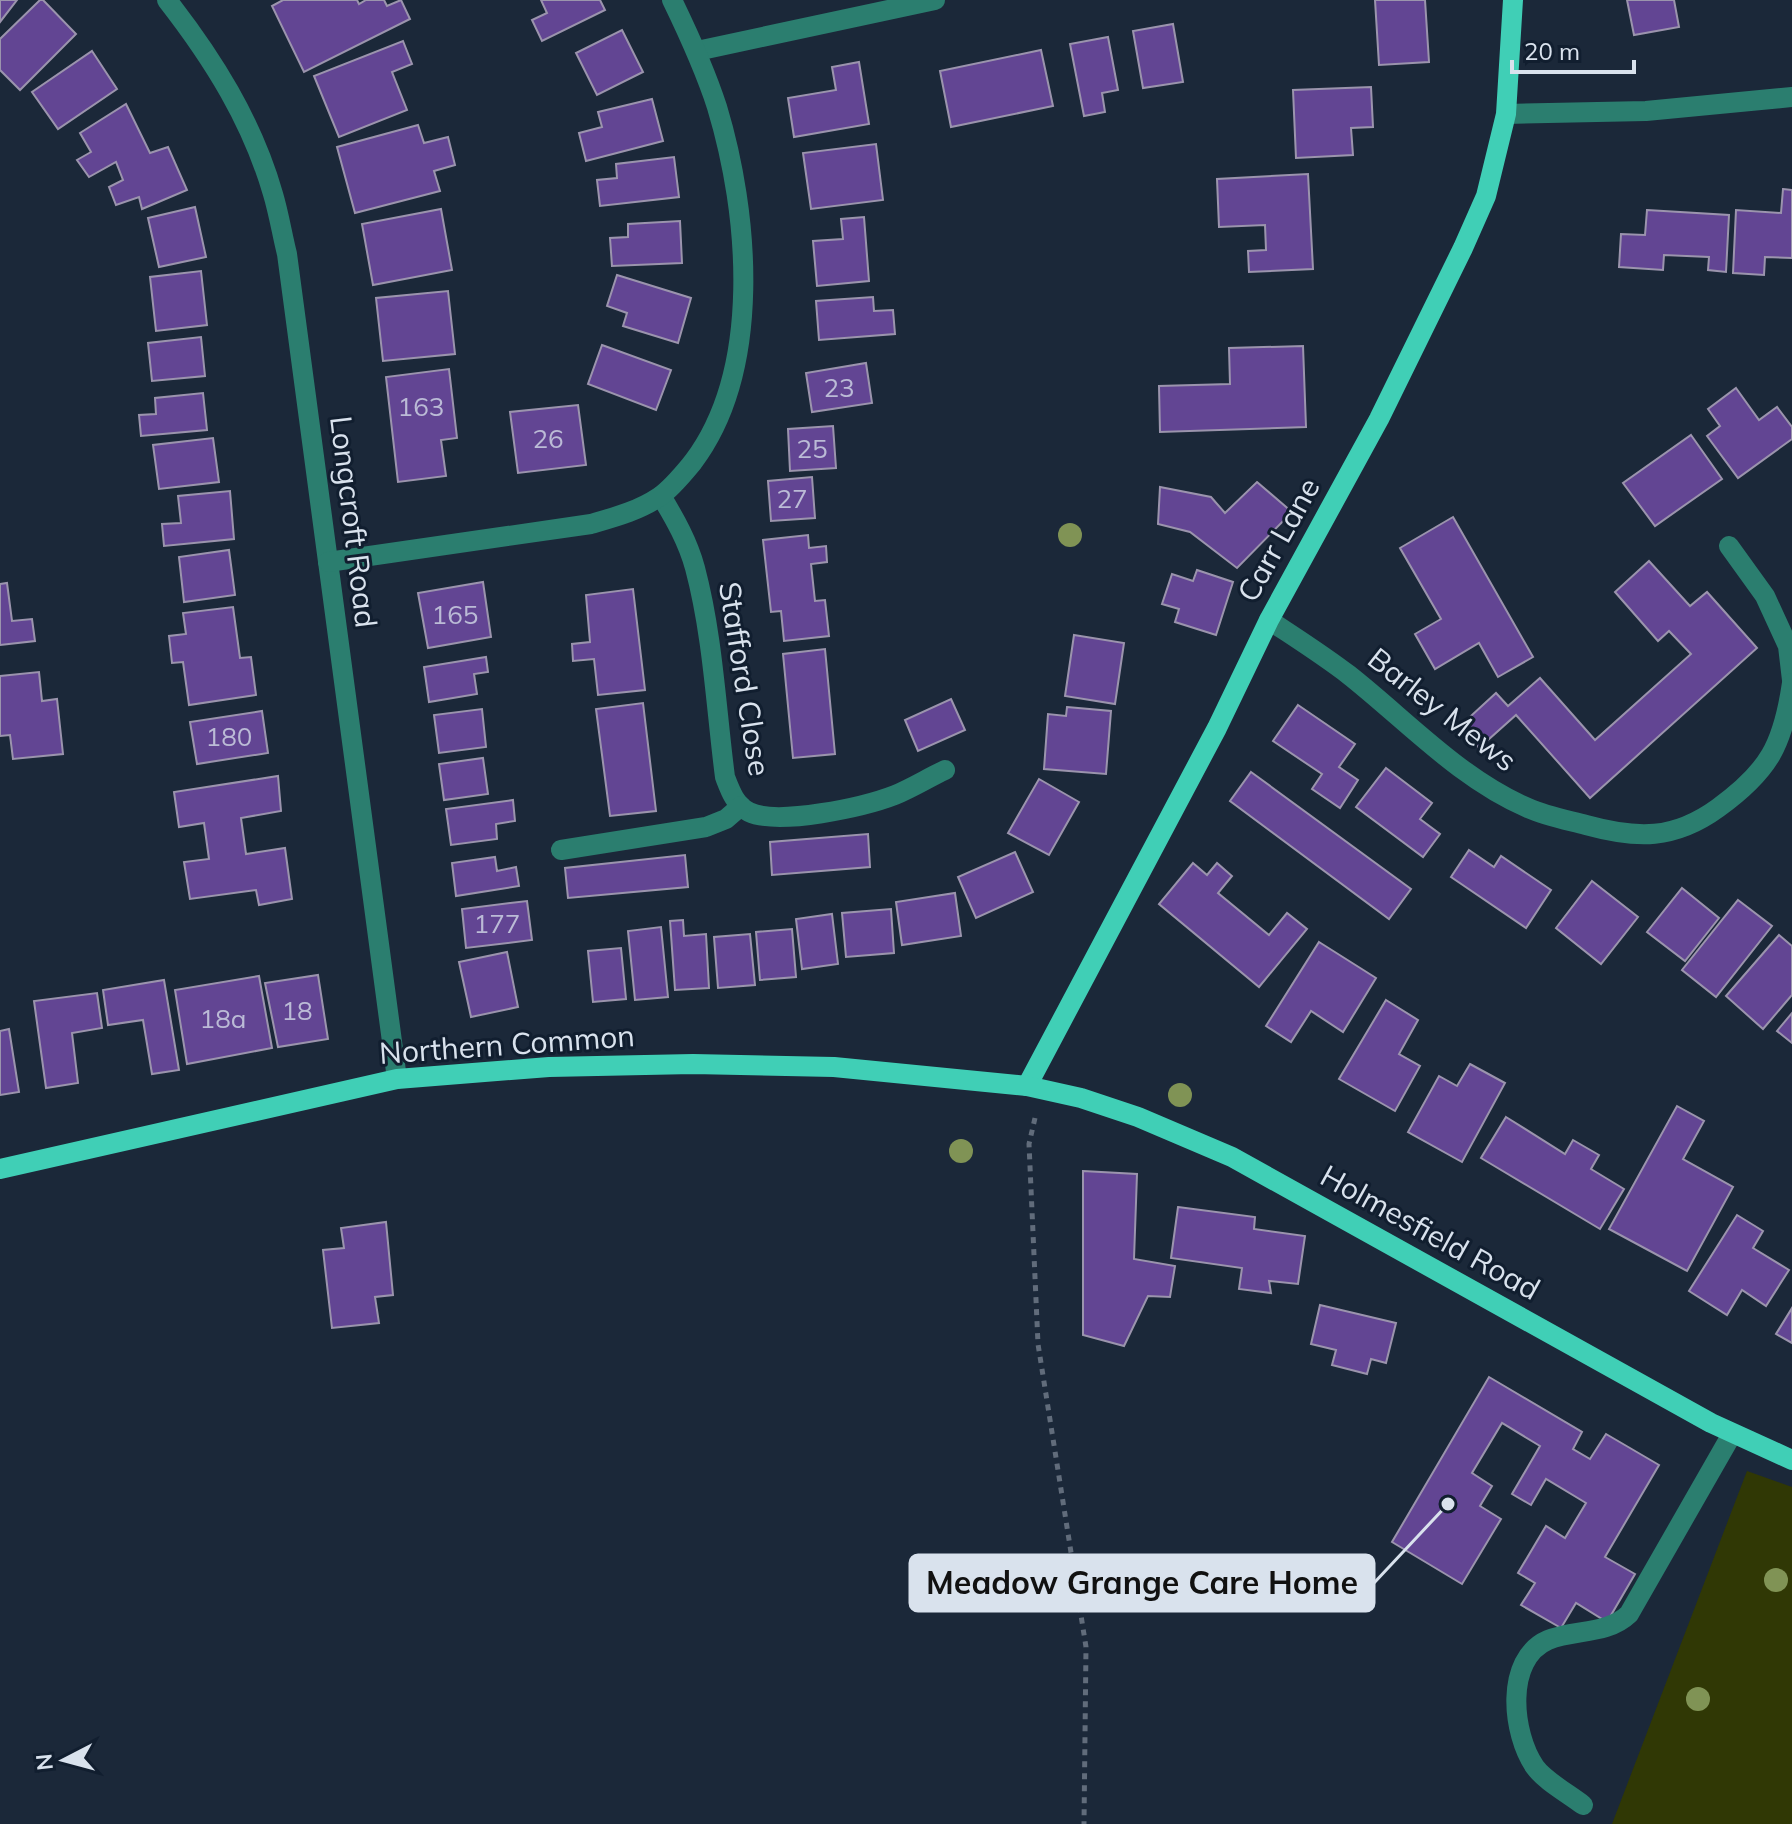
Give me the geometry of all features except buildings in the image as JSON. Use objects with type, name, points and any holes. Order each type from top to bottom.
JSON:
[{"type":"main road","name":"Carr Lane","points":[[1035,1087],[1269,620],[1379,419],[1434,310],[1486,196],[1506,114],[1513,0]]},
{"type":"main road","name":"Northern Common","points":[[0,1169],[397,1079],[549,1067],[693,1064],[834,1067],[1035,1087]]},
{"type":"main road","name":"Holmesfield Road","points":[[1035,1087],[1138,1117],[1232,1157],[1732,1434],[1792,1460]]},
{"type":"street","name":"Longcroft Road","points":[[167,0],[199,41],[230,90],[256,145],[274,195],[295,307],[397,1079]]},
{"type":"street","points":[[328,562],[591,524],[633,511],[661,496],[686,471],[707,443],[726,401],[737,357],[742,304],[741,236],[733,175],[717,108],[697,51],[672,0]]},
{"type":"street","points":[[697,51],[935,0]]},
{"type":"street","points":[[1506,114],[1646,111],[1792,97]]},
{"type":"street","name":"Stafford Close","points":[[661,496],[680,528],[695,567],[705,615],[725,777],[732,797],[741,806],[748,812],[778,818],[857,807],[897,794],[945,770]]},
{"type":"street","name":"Barley Mews","points":[[1269,620],[1347,674],[1487,787],[1529,809],[1614,833],[1655,835],[1681,830],[1732,798],[1758,774],[1774,752],[1787,720],[1792,682],[1788,646],[1765,596],[1729,546]]},
{"type":"street","points":[[561,850],[706,827],[726,819],[741,806]]},
{"type":"street","points":[[1583,1805],[1536,1768],[1520,1736],[1515,1697],[1525,1662],[1545,1641],[1617,1625],[1629,1614],[1732,1434]]},
{"type":"path","points":[[1035,1087],[1029,1144],[1038,1344],[1086,1647],[1084,1824]]},
{"type":"green space","points":[[1747,1471],[1792,1487],[1792,1824],[1612,1824]]},
{"type":"place","name":"Meadow Grange Care Home","points":[[1448,1504]]}]
